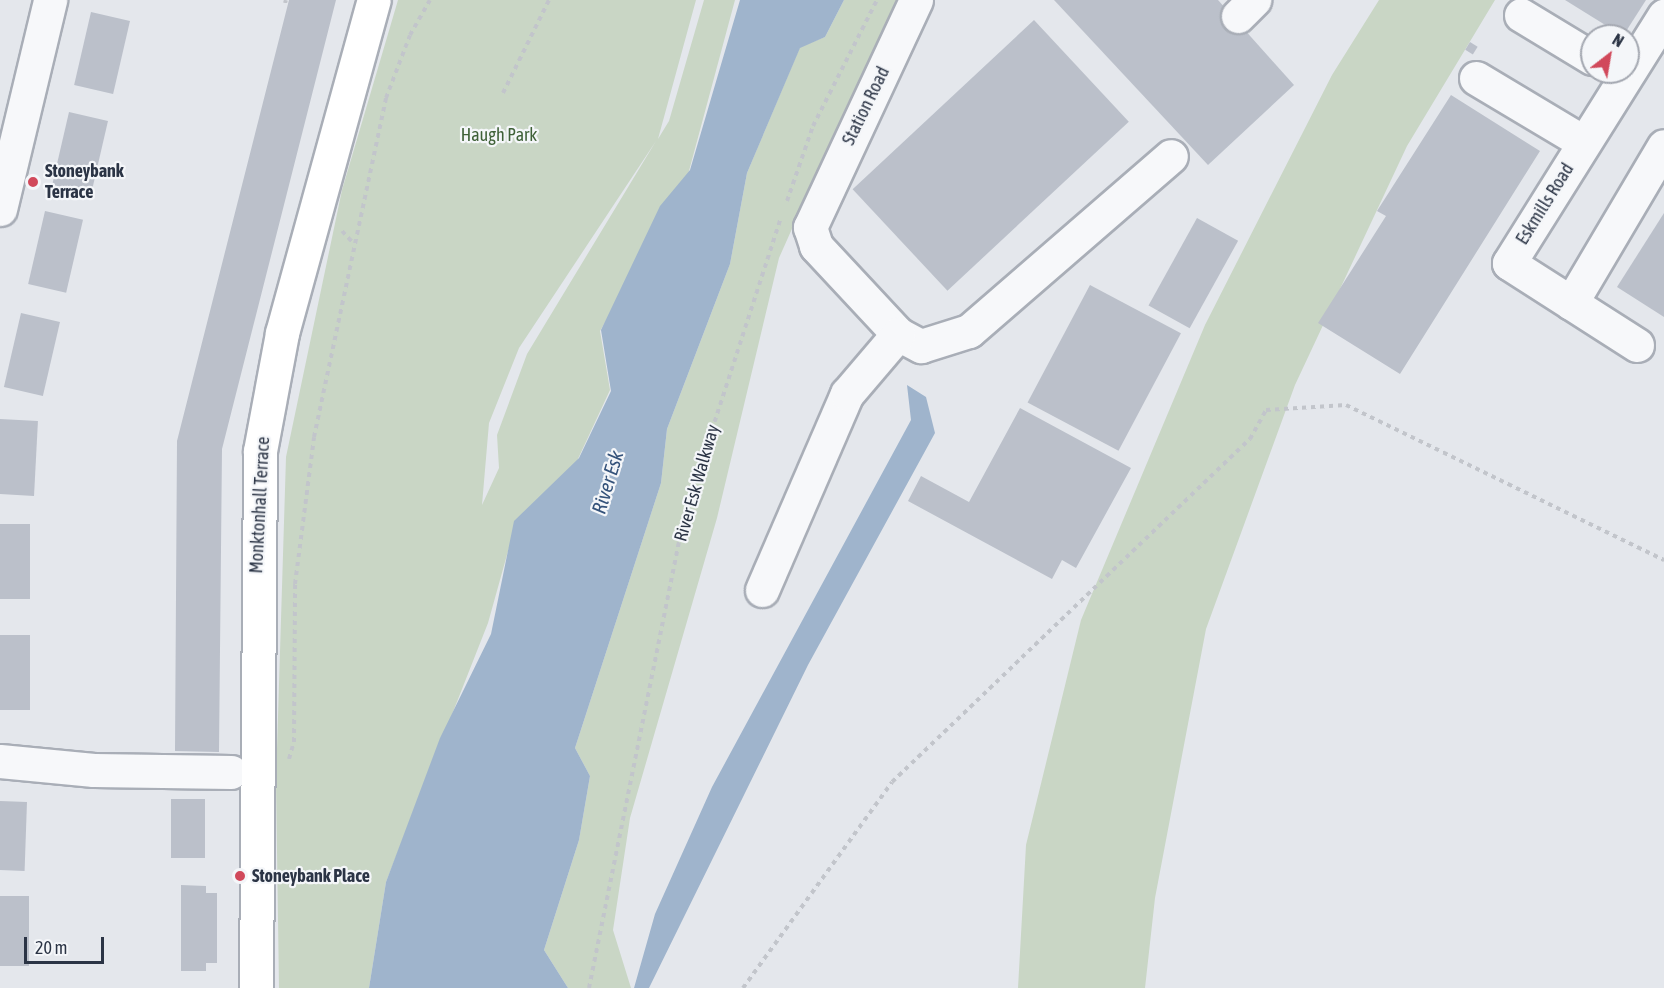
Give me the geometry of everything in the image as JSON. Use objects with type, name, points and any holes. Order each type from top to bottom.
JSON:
[{"type":"main road","name":"Monktonhall Terrace","points":[[256,988],[243,773],[260,451],[285,322],[374,0]]},
{"type":"street","points":[[2,189],[51,0]]},
{"type":"street","name":"Station Road","points":[[898,334],[816,246],[810,227],[916,0]]},
{"type":"street","points":[[1521,15],[1580,51]]},
{"type":"street","name":"Eskmills Road","points":[[1640,48],[1664,16]]},
{"type":"street","points":[[1476,78],[1583,142]]},
{"type":"street","name":"Eskmills Road","points":[[1615,84],[1583,142],[1509,262],[1637,345]]},
{"type":"street","points":[[1571,303],[1664,146]]},
{"type":"street","points":[[762,590],[847,394],[898,334],[921,346],[969,331],[1171,156]]},
{"type":"street","points":[[0,761],[94,770],[243,773]]},
{"type":"path","points":[[243,773],[277,771],[294,742],[295,584],[314,437],[386,98],[410,35],[430,0]]},
{"type":"path","points":[[503,93],[549,0]]},
{"type":"path","name":"River Esk Walkway","points":[[589,988],[684,516],[813,126],[877,0]]},
{"type":"path","points":[[743,988],[892,782],[1250,439],[1266,410],[1346,405],[1664,560]]},
{"type":"green space","name":"Haugh Park","points":[[398,0],[696,0],[658,139],[669,121],[704,0],[735,0],[686,182],[600,331],[610,390],[577,461],[517,519],[488,623],[386,882],[369,988],[279,988],[276,782],[286,457],[342,190]],"holes":[[[656,141],[527,354],[497,435],[499,468],[482,505],[489,423],[519,348]]]},
{"type":"green space","points":[[844,0],[904,0],[848,103],[779,258],[717,518],[630,818],[613,930],[631,988],[568,988],[544,950],[579,840],[590,776],[575,748],[661,483],[667,429],[730,264],[747,173],[800,47],[825,37]]},
{"type":"green space","points":[[1379,0],[1495,0],[1407,146],[1295,385],[1206,629],[1155,898],[1145,988],[1018,988],[1026,845],[1081,620],[1205,325],[1332,75]]},
{"type":"water","name":"River Esk","points":[[740,0],[844,0],[825,37],[800,48],[747,173],[730,264],[667,429],[661,483],[575,748],[590,776],[579,840],[544,950],[568,988],[369,988],[386,882],[440,738],[491,634],[514,521],[579,458],[611,391],[601,330],[660,206],[690,170]]},
{"type":"water","points":[[907,385],[926,397],[935,433],[808,665],[649,988],[634,988],[655,914],[712,787],[911,420]]},
{"type":"building","points":[[289,0],[336,0],[222,449],[219,752],[175,751],[177,441]]},
{"type":"building","points":[[1054,0],[1218,0],[1294,85],[1208,165]]},
{"type":"building","points":[[1565,0],[1646,0],[1631,24],[1604,24]]},
{"type":"building","points":[[91,12],[130,21],[113,94],[74,85]]},
{"type":"building","points":[[1034,20],[1129,122],[947,291],[853,189]]},
{"type":"building","points":[[1470,42],[1478,47],[1473,54],[1465,50]]},
{"type":"building","points":[[1451,95],[1540,151],[1400,374],[1318,323],[1386,216],[1377,211]]},
{"type":"building","points":[[69,112],[108,121],[91,194],[52,185]]},
{"type":"building","points":[[45,211],[83,220],[66,293],[28,284]]},
{"type":"building","points":[[1664,213],[1664,317],[1617,287]]},
{"type":"building","points":[[1197,218],[1238,241],[1190,328],[1149,305]]},
{"type":"building","points":[[1090,285],[1181,333],[1119,451],[1028,402]]},
{"type":"building","points":[[21,313],[60,322],[43,396],[4,387]]},
{"type":"building","points":[[1020,408],[1131,468],[1076,568],[1062,560],[1052,579],[908,501],[921,476],[969,502]]},
{"type":"building","points":[[0,419],[38,421],[34,496],[0,494]]},
{"type":"building","points":[[0,524],[30,524],[30,599],[0,599]]},
{"type":"building","points":[[0,635],[30,635],[30,710],[0,710]]},
{"type":"building","points":[[171,799],[205,799],[205,858],[171,858]]},
{"type":"building","points":[[0,801],[27,802],[25,871],[0,870]]},
{"type":"building","points":[[181,885],[206,886],[206,893],[217,893],[217,963],[206,963],[206,971],[181,971]]},
{"type":"building","points":[[0,896],[29,896],[29,966],[0,966]]},
{"type":"place","name":"Stoneybank Terrace","points":[[33,182]]},
{"type":"place","name":"Stoneybank Place","points":[[240,876]]}]
